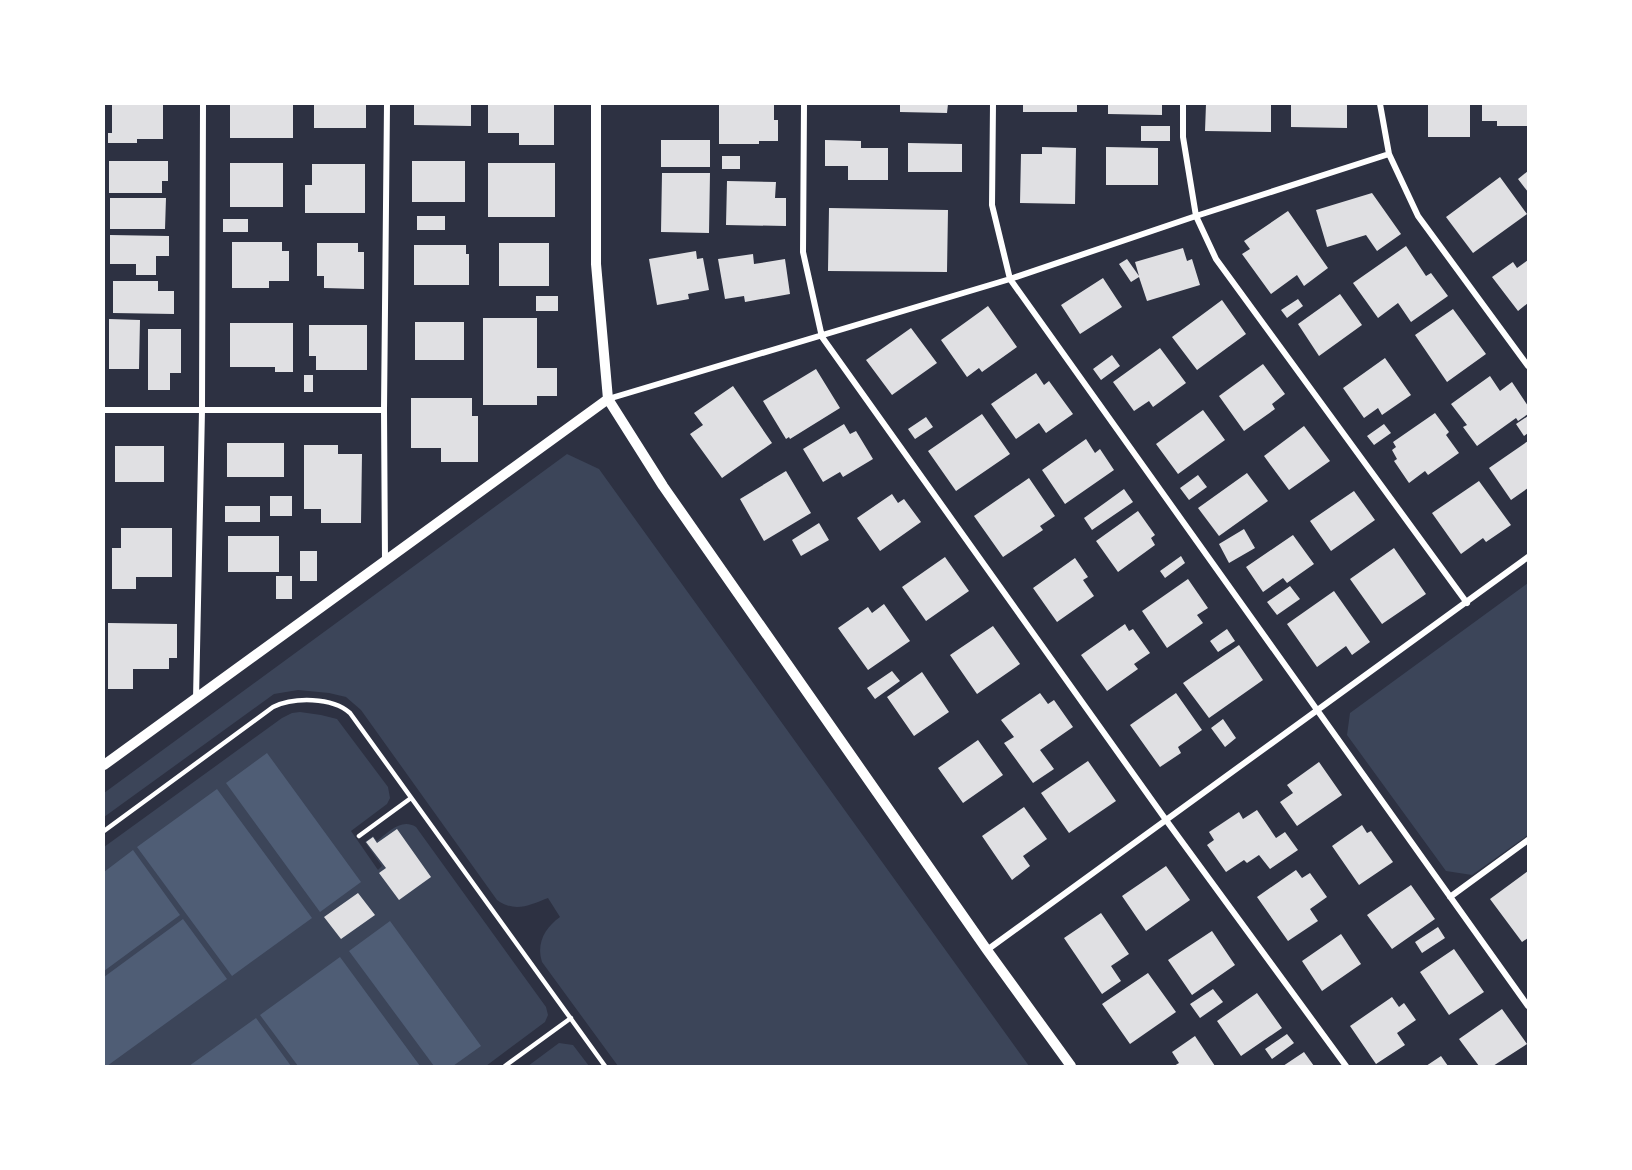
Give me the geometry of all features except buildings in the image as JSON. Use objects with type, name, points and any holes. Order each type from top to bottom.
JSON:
[{"type":"street","points":[[196,699],[202,410],[203,104]]},
{"type":"street","points":[[385,561],[387,104]]},
{"type":"street","points":[[596,104],[596,264],[608,399],[663,486],[987,950],[1071,1066]]},
{"type":"street","points":[[804,104],[803,252],[822,337],[1166,820],[1346,1066]]},
{"type":"street","points":[[993,104],[992,205],[1010,279],[1528,1006]]},
{"type":"street","points":[[1183,104],[1183,136],[1196,216],[1216,259],[1467,603]]},
{"type":"street","points":[[1380,104],[1389,154],[1418,216],[1528,366]]},
{"type":"street","points":[[104,765],[608,399],[822,337],[1010,279],[1389,154]]},
{"type":"street","points":[[104,410],[384,410]]},
{"type":"street","points":[[987,950],[1528,557]]},
{"type":"street","points":[[1450,897],[1528,840]]},
{"type":"lane","points":[[104,831],[273,707],[294,700],[342,706],[350,713],[605,1066]]},
{"type":"lane","points":[[359,836],[411,798]]},
{"type":"lane","points":[[505,1066],[571,1018]]},
{"type":"shaded area","points":[[567,454],[599,469],[1029,1066],[618,1066],[542,962],[540,948],[543,936],[560,917],[548,898],[516,907],[497,900],[361,710],[346,697],[298,690],[274,694],[104,817],[104,793]]},
{"type":"shaded area","points":[[1528,583],[1528,835],[1472,875],[1446,871],[1347,735],[1350,713]]},
{"type":"shaded area","points":[[300,712],[337,719],[388,787],[390,798],[387,804],[351,831],[378,870],[382,866],[365,842],[373,836],[377,841],[400,825],[416,827],[546,1007],[548,1015],[545,1022],[486,1066],[104,1066],[104,847],[282,718]]},
{"type":"shaded area","points":[[267,753],[361,882],[320,912],[226,783]]},
{"type":"shaded area","points":[[217,789],[312,918],[232,976],[137,847]]},
{"type":"shaded area","points":[[133,850],[180,915],[104,971],[104,872]]},
{"type":"shaded area","points":[[183,919],[227,979],[104,1066],[104,977]]},
{"type":"shaded area","points":[[390,921],[481,1046],[453,1066],[434,1066],[349,951]]},
{"type":"shaded area","points":[[340,957],[420,1066],[298,1066],[260,1015]]},
{"type":"shaded area","points":[[256,1018],[291,1066],[189,1066]]},
{"type":"shaded area","points":[[559,1043],[573,1045],[589,1066],[528,1066]]}]
